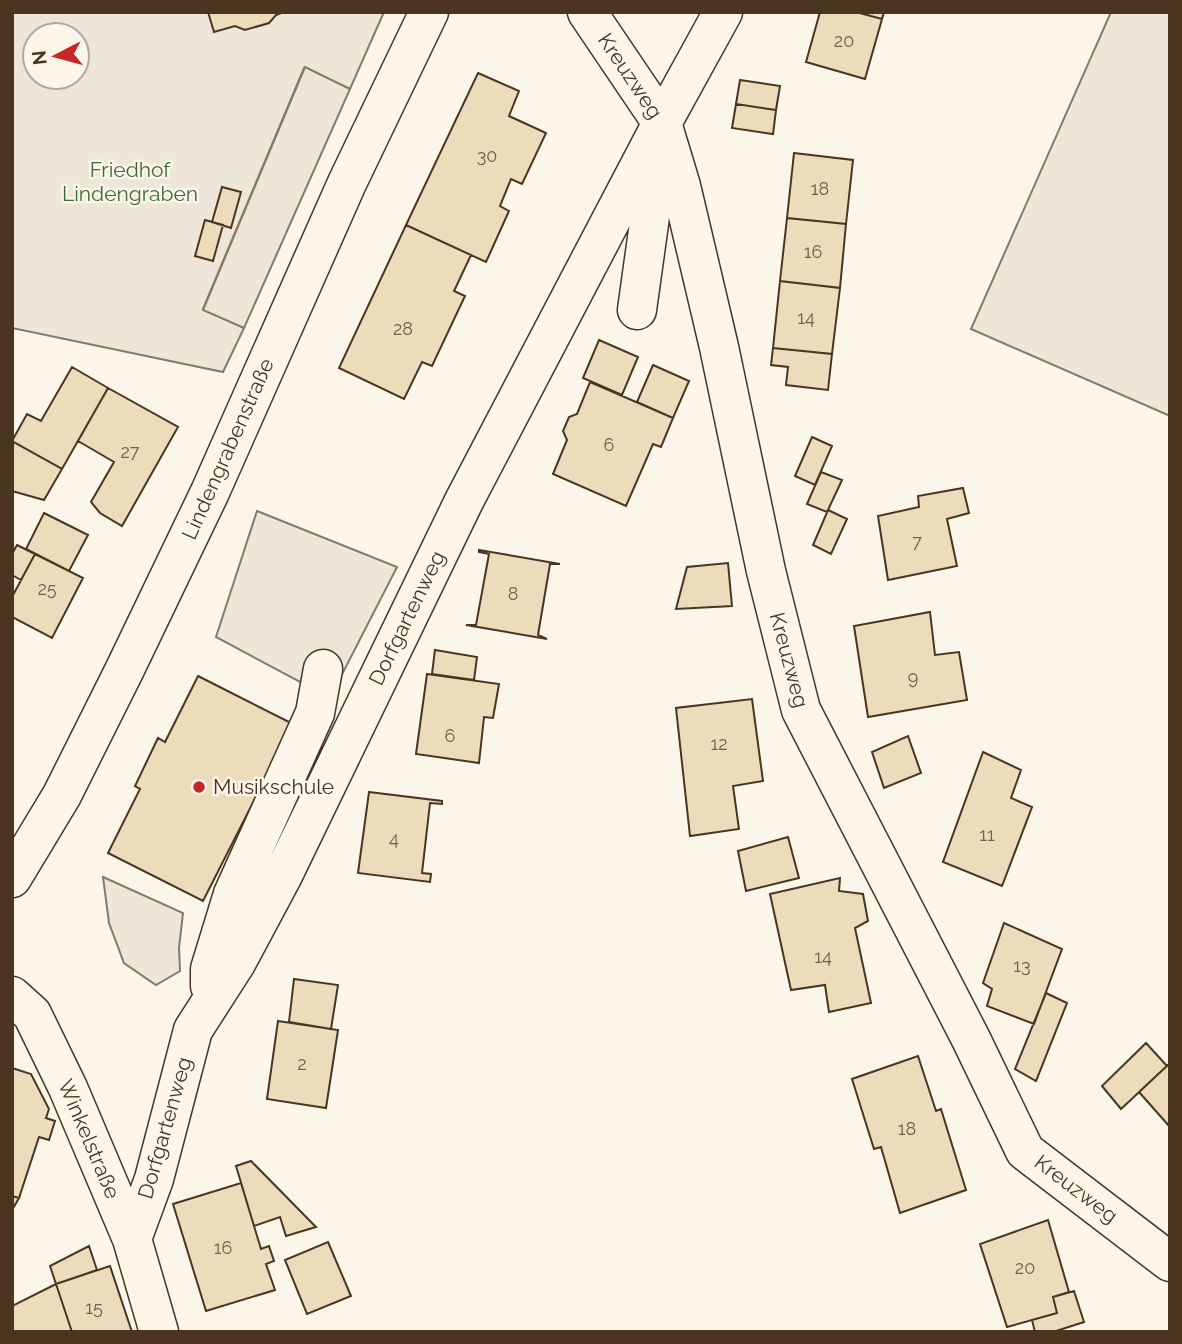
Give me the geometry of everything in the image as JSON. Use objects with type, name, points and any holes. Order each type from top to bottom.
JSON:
[{"type":"street","name":"Lindengrabenstraße","points":[[12,878],[62,795],[136,647],[215,480],[347,183],[429,12]]},
{"type":"street","name":"Kreuzweg","points":[[587,12],[662,123],[719,347],[765,571],[801,709],[971,1039],[1025,1150],[1170,1262]]},
{"type":"street","name":"Dorfgartenweg","points":[[132,1240],[154,1179],[193,1030],[236,963],[284,875],[464,501],[723,12]]},
{"type":"street","points":[[637,310],[652,202],[674,163]]},
{"type":"street","points":[[209,1006],[210,969],[233,894],[316,713],[323,669]]},
{"type":"street","name":"Winkelstraße","points":[[12,996],[32,1014],[68,1088],[132,1240],[159,1332]]},
{"type":"green space","name":"Friedhof Lindengraben","points":[[12,12],[384,12],[350,89],[304,68],[203,309],[244,328],[223,372],[12,328]]},
{"type":"green space","points":[[1111,12],[1170,12],[1170,416],[971,329]]},
{"type":"green space","points":[[103,877],[183,913],[179,948],[180,971],[156,985],[124,963],[109,923]]},
{"type":"shaded area","points":[[305,67],[350,89],[244,328],[203,310]]},
{"type":"shaded area","points":[[257,511],[397,567],[330,698],[216,637]]},
{"type":"building","points":[[208,12],[284,12],[276,15],[269,23],[245,30],[235,26],[214,32]]},
{"type":"building","points":[[820,12],[856,12],[882,19],[865,79],[806,62]]},
{"type":"building","points":[[856,12],[884,12],[882,19]]},
{"type":"building","points":[[478,73],[519,91],[509,116],[546,133],[522,184],[511,179],[500,206],[509,211],[486,262],[406,225]]},
{"type":"building","points":[[740,80],[780,86],[776,110],[736,104]]},
{"type":"building","points":[[736,104],[776,110],[773,134],[732,128]]},
{"type":"building","points":[[794,153],[853,160],[846,224],[787,218]]},
{"type":"building","points":[[222,187],[241,192],[231,228],[212,222]]},
{"type":"building","points":[[787,218],[846,224],[840,288],[780,281]]},
{"type":"building","points":[[205,220],[223,225],[213,261],[195,256]]},
{"type":"building","points":[[406,225],[471,255],[454,291],[465,296],[432,366],[422,362],[404,399],[339,368]]},
{"type":"building","points":[[780,281],[840,288],[832,354],[773,348]]},
{"type":"building","points":[[599,340],[638,357],[622,395],[583,378]]},
{"type":"building","points":[[773,348],[832,354],[828,390],[786,385],[788,367],[771,365]]},
{"type":"building","points":[[653,365],[689,381],[673,418],[637,402]]},
{"type":"building","points":[[72,367],[108,388],[62,469],[12,441],[27,414],[41,421]]},
{"type":"building","points":[[590,382],[673,418],[661,447],[653,444],[626,506],[553,474],[567,440],[563,431],[569,417],[577,414]]},
{"type":"building","points":[[108,388],[178,427],[122,526],[100,513],[91,502],[114,462],[78,441]]},
{"type":"building","points":[[812,437],[832,446],[815,485],[795,476]]},
{"type":"building","points":[[12,441],[62,469],[44,500],[12,491]]},
{"type":"building","points":[[821,472],[842,480],[827,512],[807,504]]},
{"type":"building","points":[[963,488],[969,513],[947,519],[957,566],[888,580],[878,516],[919,507],[918,496]]},
{"type":"building","points":[[828,510],[847,519],[831,554],[813,545]]},
{"type":"building","points":[[44,513],[88,535],[69,571],[26,549]]},
{"type":"building","points":[[17,545],[35,554],[21,580],[12,575],[12,554]]},
{"type":"building","points":[[479,550],[560,564],[550,564],[538,635],[547,639],[466,625],[476,625],[489,554]]},
{"type":"building","points":[[35,554],[83,578],[52,638],[12,617],[12,597]]},
{"type":"building","points":[[728,563],[732,606],[676,609],[687,567]]},
{"type":"building","points":[[930,612],[935,655],[959,652],[967,700],[868,717],[854,626]]},
{"type":"building","points":[[435,650],[477,657],[474,680],[432,674]]},
{"type":"building","points":[[427,674],[499,684],[493,718],[484,717],[479,763],[416,754]]},
{"type":"building","name":"Musikschule","points":[[198,676],[293,724],[203,901],[108,853],[140,789],[135,786],[158,738],[165,742]]},
{"type":"building","points":[[752,699],[763,781],[733,786],[739,829],[690,836],[676,708]]},
{"type":"building","points":[[908,736],[921,773],[884,788],[872,752]]},
{"type":"building","points":[[983,752],[1021,770],[1011,798],[1032,807],[1002,886],[943,862]]},
{"type":"building","points":[[369,792],[442,801],[442,804],[430,803],[422,873],[431,874],[430,882],[358,873]]},
{"type":"building","points":[[788,837],[799,878],[746,891],[738,851]]},
{"type":"building","points":[[840,878],[839,891],[863,894],[868,921],[855,928],[871,1003],[829,1012],[825,985],[791,990],[770,894]]},
{"type":"building","points":[[1004,923],[1062,949],[1034,1024],[987,1006],[992,989],[983,983]]},
{"type":"building","points":[[294,979],[338,985],[331,1029],[289,1022]]},
{"type":"building","points":[[1046,993],[1067,1003],[1036,1081],[1015,1069]]},
{"type":"building","points":[[278,1021],[338,1030],[326,1108],[267,1099]]},
{"type":"building","points":[[1146,1043],[1167,1066],[1121,1109],[1102,1086]]},
{"type":"building","points":[[918,1056],[936,1111],[941,1109],[966,1190],[900,1213],[881,1147],[874,1149],[852,1079]]},
{"type":"building","points":[[1170,1063],[1170,1127],[1139,1092]]},
{"type":"building","points":[[12,1068],[31,1074],[49,1109],[46,1118],[55,1121],[49,1140],[39,1137],[19,1198],[12,1196]]},
{"type":"building","points":[[251,1161],[316,1227],[286,1236],[280,1217],[254,1226],[236,1166]]},
{"type":"building","points":[[241,1183],[261,1249],[269,1246],[274,1261],[266,1264],[275,1290],[206,1311],[173,1204]]},
{"type":"building","points":[[12,1196],[19,1198],[12,1210]]},
{"type":"building","points":[[1048,1220],[1069,1292],[1053,1297],[1057,1313],[1007,1327],[980,1244]]},
{"type":"building","points":[[328,1242],[351,1296],[307,1314],[285,1260]]},
{"type":"building","points":[[89,1246],[97,1270],[56,1284],[50,1266]]},
{"type":"building","points":[[110,1266],[132,1332],[72,1332],[56,1284]]},
{"type":"building","points":[[56,1284],[72,1332],[12,1332],[12,1306]]},
{"type":"building","points":[[1074,1291],[1084,1322],[1053,1332],[1035,1332],[1032,1320],[1057,1313],[1053,1297]]},
{"type":"place","name":"Musikschule","points":[[199,787]]}]
